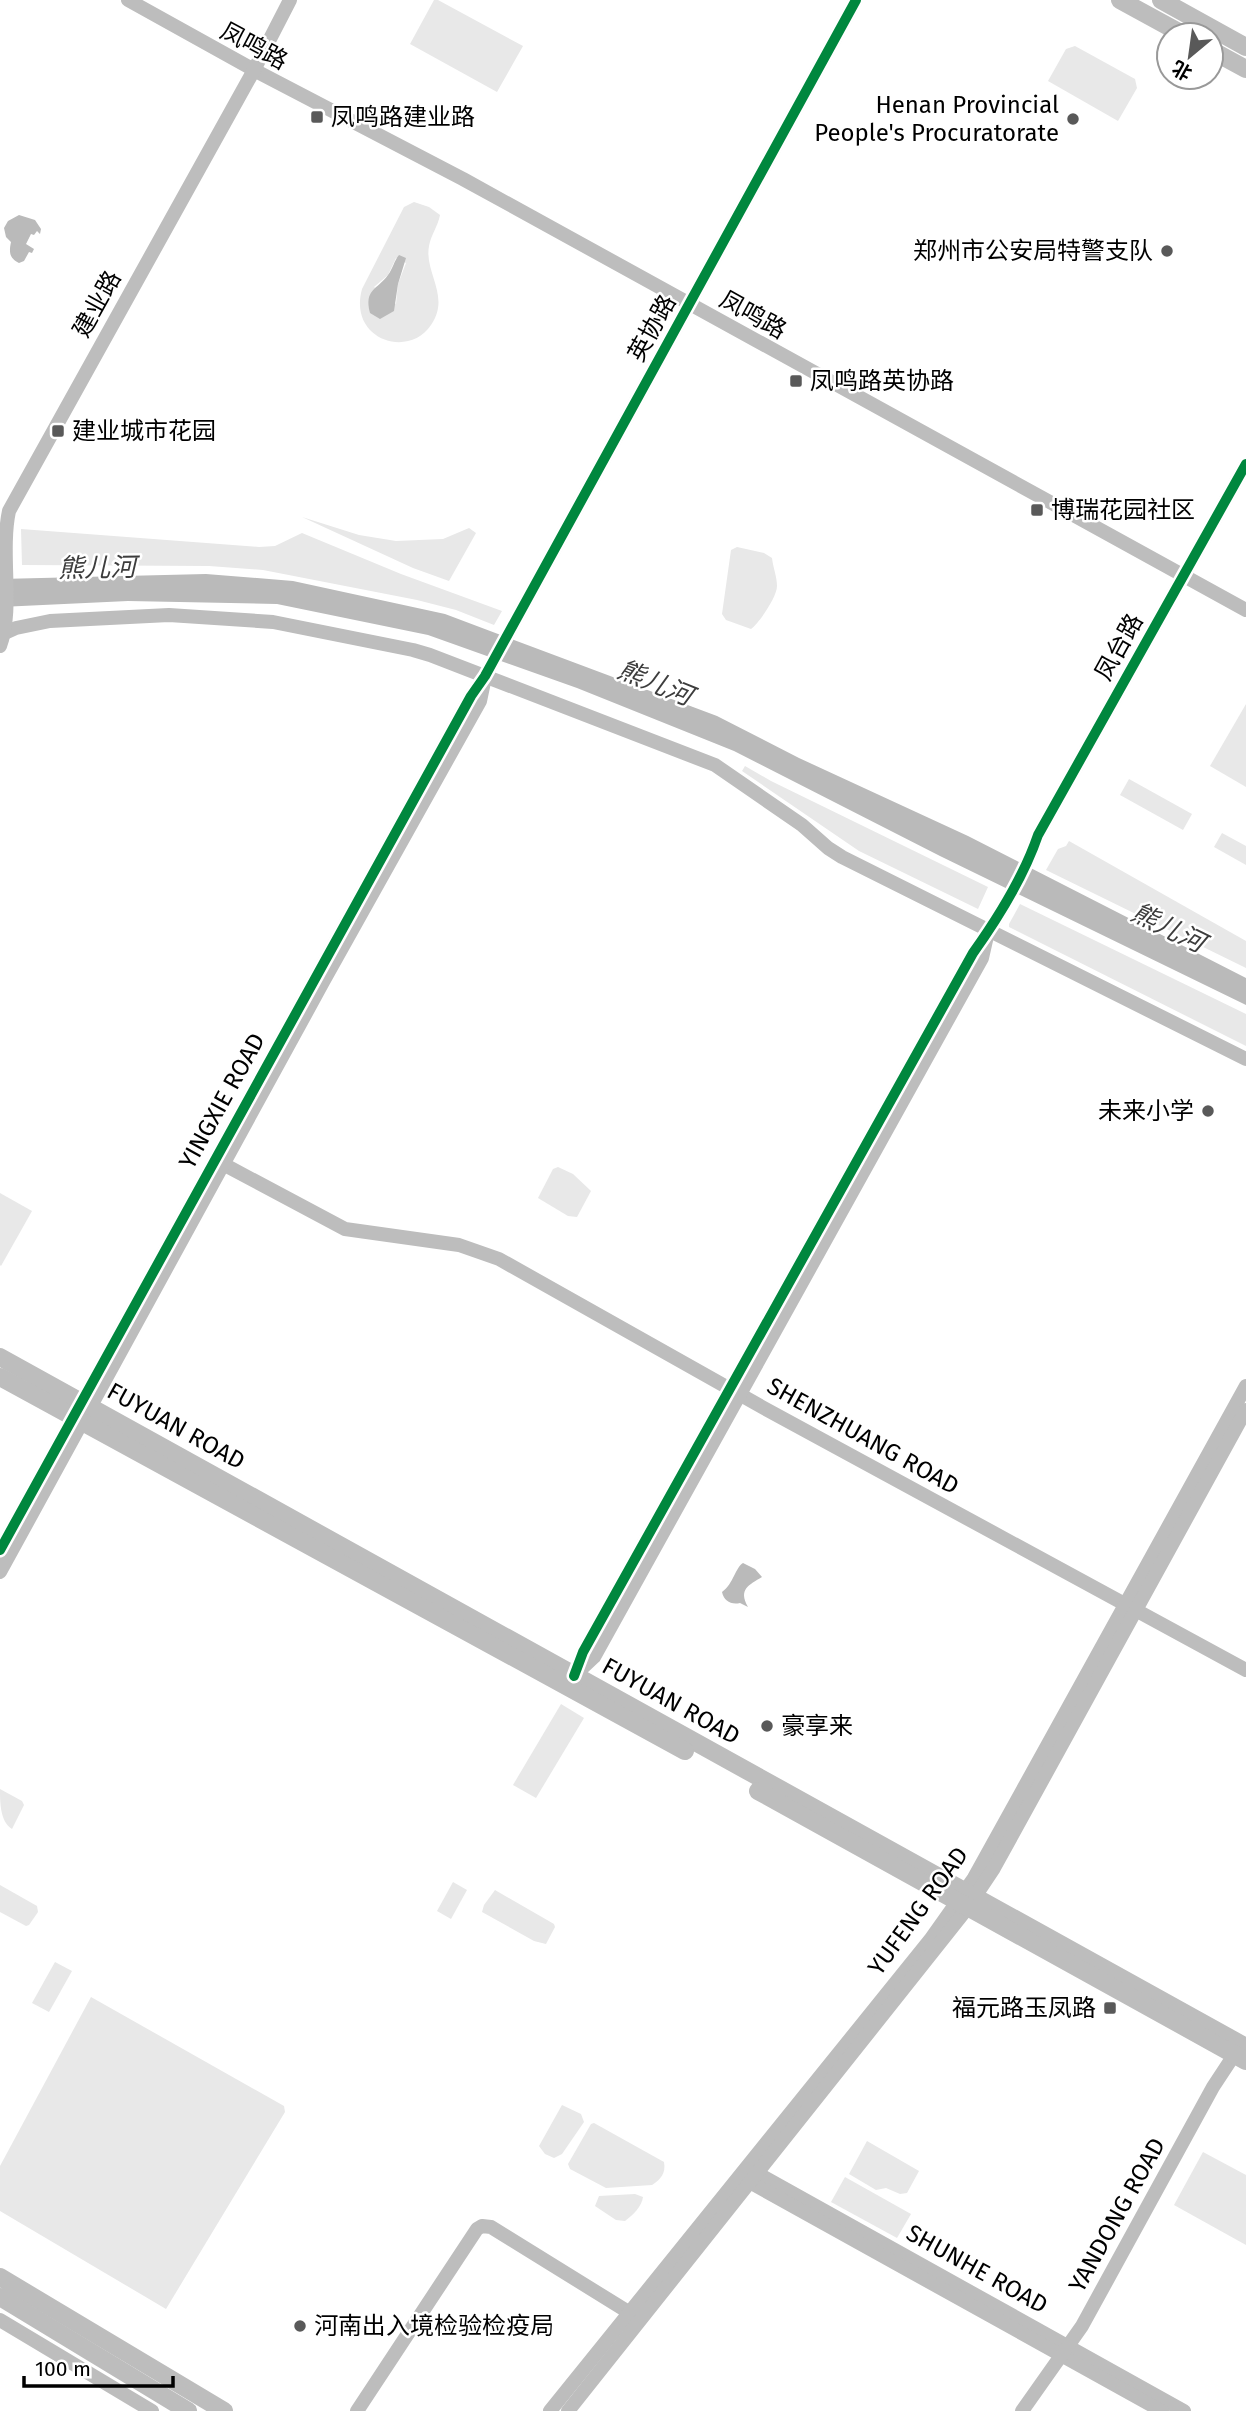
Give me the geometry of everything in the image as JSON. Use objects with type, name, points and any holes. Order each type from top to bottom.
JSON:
[{"type":"main road","points":[[1120,0],[1158,21]]},
{"type":"main road","points":[[1161,0],[1246,47]]},
{"type":"main road","points":[[1225,58],[1246,69]]},
{"type":"main road","name":"FUYUAN ROAD","points":[[0,1357],[82,1412],[1243,2049]]},
{"type":"main road","name":"FUYUAN ROAD","points":[[0,1377],[82,1412],[574,1676],[966,1899]]},
{"type":"main road","points":[[0,2277],[224,2411]]},
{"type":"main road","points":[[0,2297],[188,2411]]},
{"type":"street","name":"凤鸣路","points":[[128,0],[254,70],[464,179],[1246,610]]},
{"type":"street","name":"建业路","points":[[3,640],[7,519],[15,499],[254,70],[290,0]]},
{"type":"street","name":"英协路","points":[[487,672],[856,0]]},
{"type":"street","name":"凤台路","points":[[574,1676],[594,1657],[735,1392],[982,958],[989,931],[1032,851],[1046,839],[1188,578],[1246,464]]},
{"type":"street","name":"凤台路","points":[[1188,578],[1246,484]]},
{"type":"street","points":[[3,640],[16,628],[50,621],[169,615],[273,622],[413,650],[487,672],[715,765],[802,825],[842,857],[1246,1059]]},
{"type":"street","name":"YINGXIE ROAD","points":[[0,1549],[82,1412],[223,1164],[480,701],[487,672]]},
{"type":"street","name":"YINGXIE ROAD","points":[[0,1572],[82,1412],[326,956],[464,708],[487,672]]},
{"type":"street","name":"SHENZHUANG ROAD","points":[[223,1164],[345,1229],[459,1245],[499,1259],[735,1392],[1246,1670]]},
{"type":"street","name":"YUFENG ROAD","points":[[568,2411],[930,1940],[994,1868],[1246,1385]]},
{"type":"street","name":"YUFENG ROAD","points":[[1131,1607],[1246,1410]]},
{"type":"street","name":"YANDONG ROAD","points":[[1022,2411],[1082,2326],[1209,2094],[1243,2049]]},
{"type":"street","name":"YUFENG ROAD","points":[[550,2411],[749,2175]]},
{"type":"street","name":"SHUNHE ROAD","points":[[749,2175],[1066,2351],[1184,2411]]},
{"type":"street","points":[[358,2411],[482,2226],[491,2227],[630,2313]]},
{"type":"street","points":[[0,2320],[152,2411]]},
{"type":"street","name":"SHUNHE ROAD","points":[[1066,2351],[1162,2411]]},
{"type":"shaded area","points":[[434,0],[523,46],[497,92],[410,44]]},
{"type":"shaded area","points":[[1075,46],[1135,79],[1137,88],[1118,121],[1048,81],[1066,49]]},
{"type":"shaded area","points":[[414,202],[429,207],[440,215],[428,256],[438,304],[431,325],[421,335],[409,341],[396,342],[383,339],[372,332],[364,321],[360,307],[362,289],[404,207]],"holes":[[[396,258],[406,263],[398,284],[396,304],[374,287],[388,275]]]},
{"type":"shaded area","points":[[19,215],[35,220],[41,229],[40,234],[37,231],[34,235],[31,234],[26,244],[34,249],[19,263],[13,259],[11,242],[6,237],[4,228],[8,221]]},
{"type":"shaded area","points":[[399,255],[406,258],[394,311],[380,319],[370,313],[370,294],[388,275]]},
{"type":"shaded area","points":[[302,517],[359,535],[396,541],[443,539],[469,528],[476,533],[449,581],[413,568]]},
{"type":"shaded area","points":[[21,529],[259,547],[275,546],[302,533],[401,574],[502,611],[494,625],[456,610],[417,600],[263,570],[209,566],[22,565]]},
{"type":"shaded area","points":[[737,547],[764,553],[772,558],[776,579],[776,591],[771,603],[751,629],[726,620],[722,614],[731,550]]},
{"type":"shaded area","points":[[206,574],[293,581],[445,614],[717,716],[799,758],[968,836],[1246,978],[1246,1005],[940,856],[734,751],[577,688],[428,635],[277,604],[128,601],[0,607],[0,579]]},
{"type":"shaded area","points":[[1246,704],[1246,787],[1210,766]]},
{"type":"shaded area","points":[[745,766],[988,887],[978,909],[859,851],[742,771]]},
{"type":"shaded area","points":[[1129,779],[1192,814],[1183,830],[1120,795]]},
{"type":"shaded area","points":[[1222,833],[1246,846],[1246,865],[1214,847]]},
{"type":"shaded area","points":[[1069,841],[1246,941],[1246,968],[1046,870],[1058,849],[1066,846]]},
{"type":"shaded area","points":[[1020,904],[1246,1014],[1246,1046],[1009,927]]},
{"type":"shaded area","points":[[558,1167],[573,1174],[591,1191],[577,1217],[568,1216],[538,1198],[553,1169]]},
{"type":"shaded area","points":[[0,1193],[32,1211],[1,1266],[0,1265]]},
{"type":"shaded area","points":[[743,1563],[755,1569],[762,1577],[746,1588],[744,1596],[748,1607],[728,1602],[722,1592]]},
{"type":"shaded area","points":[[561,1704],[584,1718],[536,1798],[513,1785]]},
{"type":"shaded area","points":[[0,1789],[22,1801],[24,1805],[12,1829],[3,1817]]},
{"type":"shaded area","points":[[453,1882],[467,1890],[451,1919],[437,1911]]},
{"type":"shaded area","points":[[0,1885],[37,1906],[38,1912],[29,1925],[26,1926],[0,1912]]},
{"type":"shaded area","points":[[495,1890],[554,1924],[546,1944],[534,1941],[482,1912]]},
{"type":"shaded area","points":[[55,1962],[72,1971],[49,2012],[32,2003]]},
{"type":"shaded area","points":[[91,1997],[284,2106],[285,2112],[166,2309],[0,2211],[0,2166]]},
{"type":"shaded area","points":[[562,2105],[581,2114],[584,2122],[562,2154],[554,2158],[545,2154],[539,2146]]},
{"type":"shaded area","points":[[594,2123],[664,2162],[660,2178],[652,2185],[606,2188],[570,2169],[568,2164]]},
{"type":"shaded area","points":[[867,2141],[919,2171],[907,2193],[900,2194],[886,2188],[876,2190],[849,2174]]},
{"type":"shaded area","points":[[1203,2152],[1246,2175],[1246,2245],[1174,2205]]},
{"type":"shaded area","points":[[845,2177],[911,2214],[897,2238],[831,2202]]},
{"type":"shaded area","points":[[635,2194],[643,2197],[642,2200],[637,2210],[625,2221],[616,2220],[595,2206],[599,2196]]},
{"type":"cycle path","points":[[0,1550],[856,0]]},
{"type":"cycle path","points":[[574,1676],[583,1652],[973,953],[1010,896],[1038,835],[1246,464]]},
{"type":"place","name":"凤鸣路建业路","points":[[317,117]]},
{"type":"place","name":"Henan Provincial People's Procuratorate","points":[[1073,119]]},
{"type":"place","name":"郑州市公安局特警支队","points":[[1167,251]]},
{"type":"place","name":"凤鸣路英协路","points":[[796,381]]},
{"type":"place","name":"建业城市花园","points":[[58,431]]},
{"type":"place","name":"博瑞花园社区","points":[[1037,510]]},
{"type":"place","name":"未来小学","points":[[1208,1111]]},
{"type":"place","name":"豪享来","points":[[767,1726]]},
{"type":"place","name":"福元路玉凤路","points":[[1110,2008]]},
{"type":"place","name":"河南出入境检验检疫局","points":[[300,2326]]},
{"type":"water label","name":"熊儿河","points":[[97,568]]},
{"type":"water label","name":"熊儿河","points":[[655,683]]},
{"type":"water label","name":"熊儿河","points":[[1168,928]]}]
